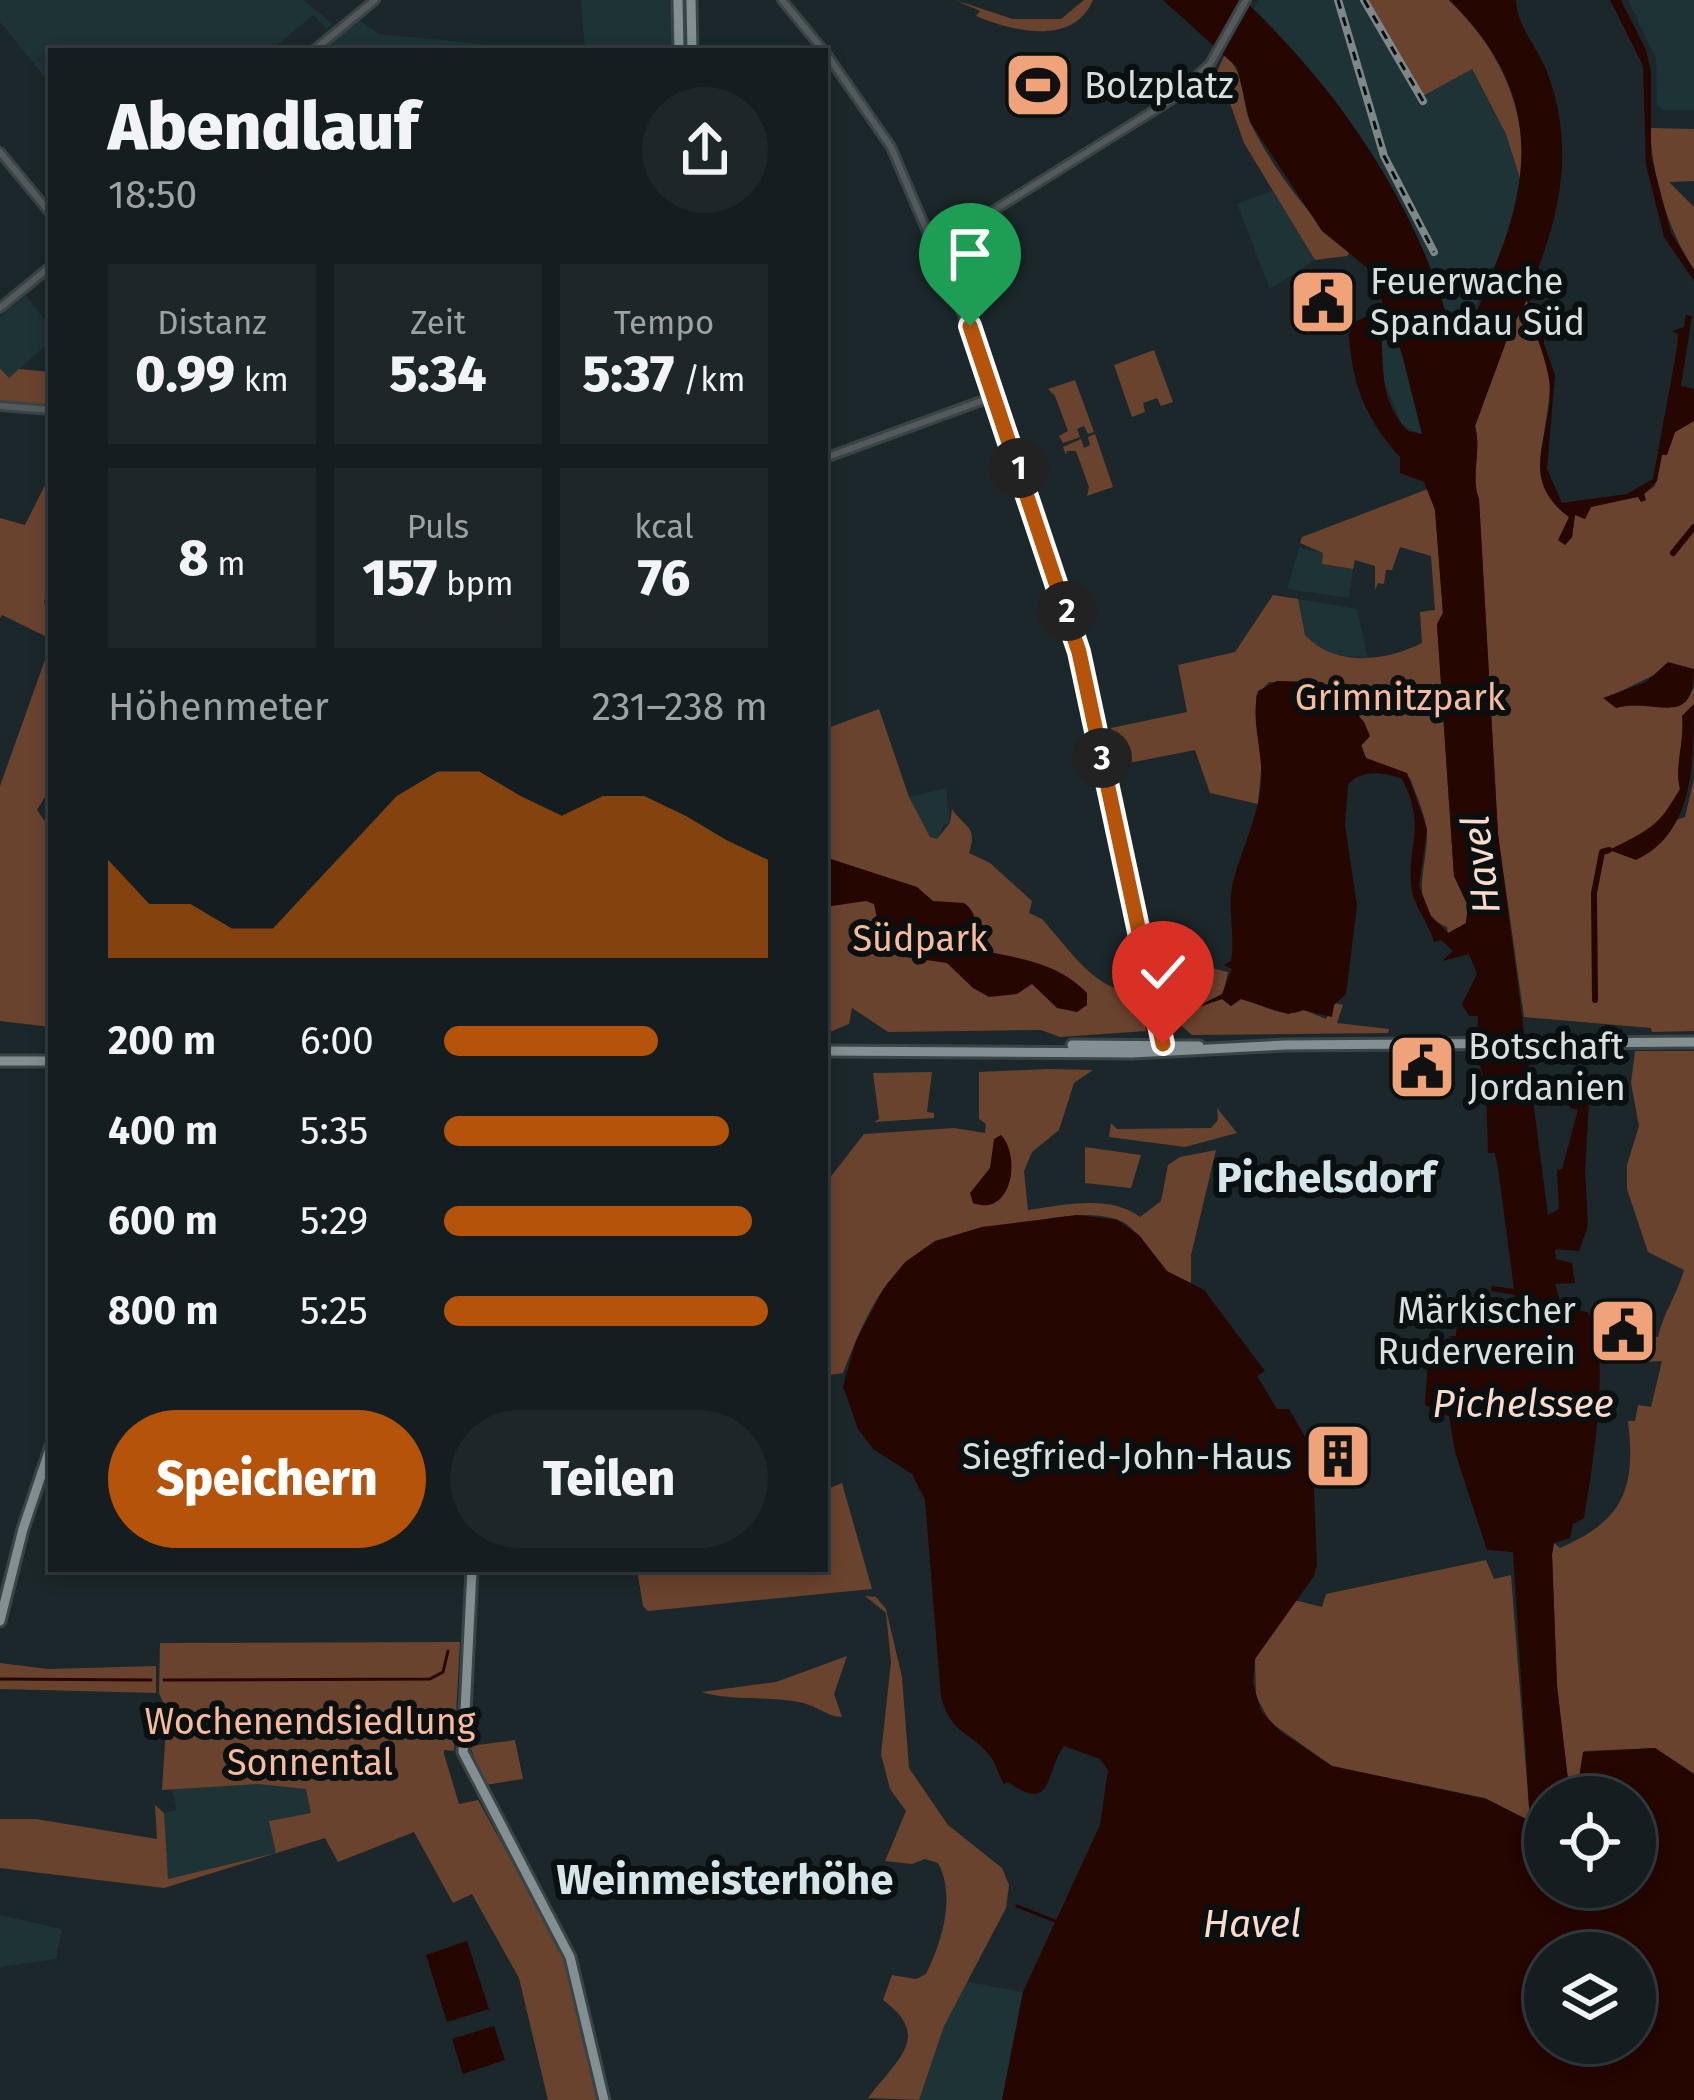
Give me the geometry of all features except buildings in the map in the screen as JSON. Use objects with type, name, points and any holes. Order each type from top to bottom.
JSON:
[{"type":"main road","points":[[678,0],[679,48]]},
{"type":"main road","points":[[691,0],[692,48]]},
{"type":"main road","points":[[828,1051],[1694,1042]]},
{"type":"main road","points":[[0,1061],[48,1061]]},
{"type":"main road","points":[[0,1621],[48,1455]]},
{"type":"main road","points":[[472,1572],[463,1752],[570,1957],[604,2100]]},
{"type":"street","points":[[317,48],[375,0]]},
{"type":"street","points":[[782,0],[822,48]]},
{"type":"street","points":[[935,247],[1160,108],[1213,60],[1246,0]]},
{"type":"street","points":[[828,56],[886,139],[995,397],[1079,652],[1166,1048]]},
{"type":"street","points":[[0,152],[48,210]]},
{"type":"street","points":[[0,308],[48,268]]},
{"type":"street","points":[[828,457],[995,397]]},
{"type":"street","points":[[0,406],[48,410]]},
{"type":"shaded area","points":[[0,0],[303,0],[333,24],[327,29],[313,15],[274,48],[48,48],[48,81],[0,22]]},
{"type":"shaded area","points":[[581,0],[675,0],[676,48],[585,48]]},
{"type":"shaded area","points":[[1259,0],[1362,0],[1421,97],[1471,69],[1506,134],[1522,185],[1512,226],[1461,341],[1452,336],[1415,235],[1368,150],[1332,96],[1253,9]]},
{"type":"shaded area","points":[[1628,0],[1694,0],[1694,110],[1663,110],[1657,105],[1656,59]]},
{"type":"shaded area","points":[[359,20],[379,34],[521,48],[324,48]]},
{"type":"shaded area","points":[[1274,190],[1315,260],[1270,289],[1237,204]]},
{"type":"shaded area","points":[[26,296],[48,323],[48,344],[9,378],[0,368],[0,317]]},
{"type":"shaded area","points":[[1387,309],[1422,435],[1402,425],[1380,371],[1376,311]]},
{"type":"shaded area","points":[[1299,548],[1324,553],[1323,564],[1353,569],[1349,598],[1287,589]]},
{"type":"shaded area","points":[[1298,599],[1357,609],[1368,658],[1337,655],[1315,645],[1305,635]]},
{"type":"shaded area","points":[[946,788],[950,823],[937,840],[930,837],[909,797]]},
{"type":"shaded area","points":[[258,1784],[307,1789],[312,1813],[277,1853],[167,1879],[164,1813],[176,1810],[172,1789]]},
{"type":"shaded area","points":[[0,1915],[62,1929],[56,1959],[0,1967]]},
{"type":"shaded area","points":[[947,1978],[1023,1992],[1002,2100],[913,2100]]},
{"type":"green space","points":[[955,0],[1013,19],[1061,19],[1084,0],[1093,0],[1071,24],[1040,31],[991,22],[976,16],[980,11]]},
{"type":"green space","points":[[1362,0],[1449,0],[1468,20],[1497,62],[1516,107],[1522,185],[1506,134],[1472,69],[1421,97]]},
{"type":"green space","points":[[1224,56],[1240,78],[1251,124],[1270,158],[1308,210],[1351,251],[1347,256],[1315,260],[1244,143],[1225,89],[1212,83]]},
{"type":"green space","points":[[1650,128],[1694,129],[1694,181],[1669,182],[1694,207],[1694,270],[1663,202]]},
{"type":"green space","points":[[1527,298],[1550,382],[1542,472],[1555,504],[1569,517],[1559,540],[1565,545],[1572,537],[1575,514],[1585,519],[1591,507],[1644,494],[1655,486],[1662,454],[1667,454],[1675,432],[1694,421],[1694,669],[1654,675],[1619,692],[1616,708],[1669,707],[1694,688],[1694,704],[1682,716],[1680,789],[1656,827],[1685,817],[1694,779],[1694,1031],[1652,1032],[1651,1028],[1524,1017],[1498,834],[1475,426]]},
{"type":"green space","points":[[1154,350],[1173,402],[1161,406],[1157,398],[1143,403],[1145,412],[1132,417],[1114,365]]},
{"type":"green space","points":[[0,368],[9,378],[19,369],[48,372],[48,407],[0,403]]},
{"type":"green space","points":[[1075,380],[1094,432],[1088,434],[1084,426],[1077,429],[1080,437],[1063,443],[1059,436],[1068,431],[1048,389]]},
{"type":"green space","points":[[1095,434],[1113,487],[1087,496],[1089,487],[1076,451],[1066,455],[1063,447],[1081,439],[1084,448],[1090,445],[1088,437]]},
{"type":"green space","points":[[48,481],[48,593],[44,601],[45,606],[48,600],[48,638],[0,618],[0,518],[25,525]]},
{"type":"green space","name":"Grimnitzpark","points":[[1428,489],[1435,510],[1443,613],[1437,624],[1454,876],[1468,906],[1466,923],[1448,934],[1423,898],[1427,833],[1410,778],[1366,758],[1347,703],[1322,682],[1269,682],[1256,696],[1262,760],[1258,804],[1210,793],[1195,750],[1119,765],[1111,728],[1187,712],[1178,665],[1235,652],[1273,595],[1298,599],[1305,635],[1331,653],[1377,657],[1422,643],[1420,612],[1435,610],[1431,556],[1400,547],[1392,570],[1386,570],[1384,584],[1378,583],[1375,590],[1375,566],[1355,560],[1353,569],[1322,564],[1323,553],[1300,543],[1302,537]]},
{"type":"green space","points":[[48,651],[48,792],[37,810],[48,826],[48,1027],[0,1021],[0,786]]},
{"type":"green space","name":"Südpark","points":[[879,709],[909,797],[930,837],[937,839],[950,823],[952,809],[971,832],[969,853],[990,863],[1032,901],[1029,913],[1042,919],[1098,979],[1126,992],[1142,993],[1146,1031],[1060,1037],[1041,1030],[888,1032],[852,1008],[849,1024],[830,1032],[828,728]]},
{"type":"green space","points":[[1186,962],[1228,972],[1223,994],[1197,1008],[1222,999],[1231,1006],[1241,999],[1279,1012],[1304,1010],[1326,1019],[1335,1003],[1343,1005],[1337,1023],[1389,1029],[1388,1033],[1192,1035],[1161,1008],[1158,990],[1178,979]]},
{"type":"green space","points":[[1635,1051],[1694,1051],[1694,1774],[1655,1748],[1584,1751],[1580,1776],[1568,1776],[1557,1686],[1554,1543],[1560,1548],[1582,1537],[1599,1526],[1621,1500],[1630,1466],[1628,1421],[1635,1421],[1638,1405],[1651,1407],[1662,1361],[1642,1362],[1631,1322],[1644,1322],[1646,1336],[1658,1337],[1684,1270],[1648,1252],[1627,1189],[1627,1165],[1639,1126],[1631,1083]]},
{"type":"green space","points":[[1093,1070],[1074,1083],[1059,1130],[1032,1152],[1024,1171],[1028,1210],[1101,1203],[1140,1217],[1161,1201],[1168,1165],[1180,1157],[1216,1150],[1191,1255],[1191,1283],[1163,1268],[1136,1233],[1116,1219],[1070,1216],[986,1228],[928,1248],[907,1263],[873,1306],[843,1373],[829,1375],[828,1180],[864,1134],[954,1128],[985,1133],[986,1124],[979,1119],[979,1072]]},
{"type":"green space","points":[[932,1072],[927,1112],[934,1113],[934,1118],[874,1122],[879,1119],[873,1073]]},
{"type":"green space","points":[[1217,1108],[1237,1133],[1185,1147],[1109,1137],[1111,1123],[1117,1129],[1211,1128],[1218,1120]]},
{"type":"green space","points":[[1085,1147],[1141,1155],[1131,1188],[1085,1183]]},
{"type":"green space","points":[[842,1483],[872,1589],[648,1611],[643,1606],[637,1572],[828,1572],[828,1489]]},
{"type":"green space","points":[[1486,1560],[1494,1579],[1511,1575],[1527,1776],[1524,1818],[1485,1798],[1332,1766],[1270,1722],[1256,1696],[1255,1659],[1294,1600],[1322,1607],[1326,1594]]},
{"type":"green space","points":[[865,1596],[876,1597],[886,1609],[902,1677],[909,1768],[948,1825],[1002,1868],[1009,1885],[1006,1908],[944,2026],[919,2100],[868,2098],[899,2060],[908,2037],[898,2013],[883,2000],[892,1975],[916,1979],[926,1974],[942,1934],[946,1890],[938,1863],[885,1861],[906,1811],[890,1789],[881,1754],[891,1662],[886,1613]]},
{"type":"green space","name":"Wochenendsiedlung Sonnental","points":[[460,1642],[454,1751],[444,1750],[459,1804],[478,1800],[559,1947],[579,2007],[598,2100],[548,2100],[519,1978],[472,1894],[453,1903],[414,1832],[338,1862],[325,1838],[164,1888],[0,1868],[0,1819],[36,1819],[157,1839],[155,1805],[164,1813],[168,1879],[276,1853],[269,1821],[311,1813],[306,1789],[258,1784],[162,1790],[167,1712],[159,1693],[160,1643]]},
{"type":"green space","points":[[847,1656],[834,1694],[842,1717],[798,1702],[701,1692],[776,1682]]},
{"type":"green space","points":[[0,1663],[48,1669],[156,1666],[156,1693],[0,1689]]},
{"type":"green space","points":[[515,1740],[523,1779],[485,1785],[470,1746]]},
{"type":"water","points":[[1163,0],[1244,0],[1312,72],[1372,153],[1397,197],[1420,242],[1452,336],[1461,341],[1507,235],[1521,162],[1520,128],[1499,63],[1449,0],[1516,0],[1520,19],[1549,77],[1561,134],[1555,215],[1527,296],[1544,329],[1555,375],[1547,469],[1562,503],[1627,494],[1653,479],[1677,348],[1678,334],[1672,331],[1684,327],[1686,315],[1692,316],[1681,386],[1694,389],[1694,421],[1675,432],[1667,455],[1662,455],[1657,481],[1644,494],[1646,500],[1641,502],[1638,497],[1591,507],[1585,519],[1575,515],[1572,537],[1565,545],[1558,540],[1569,517],[1552,501],[1540,468],[1550,394],[1527,300],[1510,331],[1475,426],[1498,834],[1548,1215],[1559,1209],[1557,1170],[1562,1169],[1578,1110],[1570,1108],[1571,1099],[1584,1091],[1584,1100],[1589,1100],[1588,1226],[1579,1251],[1555,1249],[1556,1259],[1572,1263],[1575,1283],[1555,1284],[1562,1308],[1587,1312],[1595,1327],[1600,1379],[1584,1518],[1573,1524],[1570,1538],[1554,1543],[1552,1554],[1557,1686],[1568,1776],[1527,1776],[1513,1552],[1487,1550],[1455,1452],[1449,1416],[1425,1405],[1428,1360],[1454,1351],[1455,1339],[1448,1336],[1456,1336],[1457,1319],[1517,1325],[1515,1295],[1491,1291],[1492,1286],[1514,1289],[1498,1168],[1495,1153],[1488,1153],[1486,1086],[1476,1053],[1478,1016],[1469,1016],[1462,1004],[1477,974],[1469,954],[1442,961],[1453,951],[1441,940],[1434,942],[1414,898],[1414,812],[1402,779],[1373,773],[1348,785],[1345,825],[1357,906],[1346,994],[1334,1005],[1332,1017],[1303,1010],[1288,1014],[1241,999],[1231,1006],[1222,999],[1196,1007],[1222,994],[1232,969],[1224,965],[1231,961],[1232,952],[1231,894],[1261,785],[1256,703],[1258,691],[1277,681],[1322,682],[1343,697],[1370,736],[1361,746],[1366,758],[1407,773],[1427,829],[1419,886],[1431,916],[1448,933],[1466,923],[1468,906],[1454,876],[1437,624],[1443,613],[1435,510],[1424,482],[1400,473],[1400,457],[1363,401],[1349,334],[1355,322],[1376,311],[1389,401],[1408,431],[1422,434],[1402,354],[1371,271],[1322,231],[1250,122],[1237,67]]},
{"type":"water","points":[[1610,0],[1621,0],[1646,50],[1651,72],[1651,156],[1671,233],[1694,270],[1694,281],[1664,237],[1646,165],[1643,66]]},
{"type":"water","points":[[1668,662],[1694,669],[1692,688],[1680,706],[1616,708],[1603,698],[1646,682]]},
{"type":"water","points":[[1694,704],[1687,794],[1670,833],[1636,860],[1609,850],[1651,827],[1680,789],[1682,716]]},
{"type":"water","points":[[828,855],[917,887],[933,901],[964,903],[973,914],[983,951],[1065,975],[1087,993],[1087,1005],[1077,1012],[1057,1008],[1032,984],[1017,994],[989,997],[947,963],[898,956],[882,943],[874,904],[828,907]]},
{"type":"water","points":[[1001,1135],[1011,1157],[1009,1183],[996,1202],[973,1203],[970,1193],[990,1168],[994,1139]]},
{"type":"water","name":"Havel","points":[[1078,1215],[1117,1220],[1139,1235],[1167,1271],[1204,1290],[1265,1371],[1257,1376],[1277,1409],[1289,1409],[1311,1447],[1313,1463],[1326,1461],[1313,1467],[1314,1576],[1255,1659],[1253,1683],[1261,1711],[1281,1732],[1332,1766],[1486,1799],[1524,1818],[1524,1908],[1656,1908],[1656,1776],[1579,1776],[1583,1752],[1655,1748],[1694,1774],[1694,2100],[1002,2100],[1023,1992],[1100,1825],[1108,1770],[1100,1759],[1064,1746],[1041,1792],[1023,1791],[1004,1784],[991,1757],[945,1710],[925,1500],[912,1474],[873,1449],[858,1429],[843,1386],[856,1341],[884,1288],[905,1262],[935,1241],[982,1227]]},
{"type":"water","points":[[467,1941],[489,2009],[447,2022],[426,1955]]},
{"type":"water","points":[[494,2026],[505,2060],[463,2074],[452,2039]]},
{"type":"waterway","points":[[1673,553],[1694,527]]},
{"type":"waterway","points":[[1595,1000],[1594,893],[1602,852],[1609,850]]},
{"type":"waterway","points":[[164,1680],[430,1679],[443,1672],[448,1651]]},
{"type":"waterway","points":[[0,1679],[151,1680]]},
{"type":"waterway","points":[[1017,1906],[1055,1921]]},
{"type":"railway","points":[[1338,0],[1384,156],[1434,252]]},
{"type":"railway","points":[[1364,0],[1423,101]]},
{"type":"place","name":"Bolzplatz","points":[[1038,85]]},
{"type":"place","name":"Feuerwache Spandau Süd","points":[[1323,302]]},
{"type":"place","name":"Botschaft Jordanien","points":[[1422,1067]]},
{"type":"place","name":"Märkischer Ruderverein","points":[[1623,1331]]},
{"type":"place","name":"Siegfried-John-Haus","points":[[1338,1456]]},
{"type":"district","name":"Pichelsdorf","points":[[1326,1177]]},
{"type":"district","name":"Weinmeisterhöhe","points":[[725,1879]]},
{"type":"route","points":[[970,326],[1079,652],[1163,1044]]},
{"type":"water label","name":"Pichelssee","points":[[1523,1403]]}]
